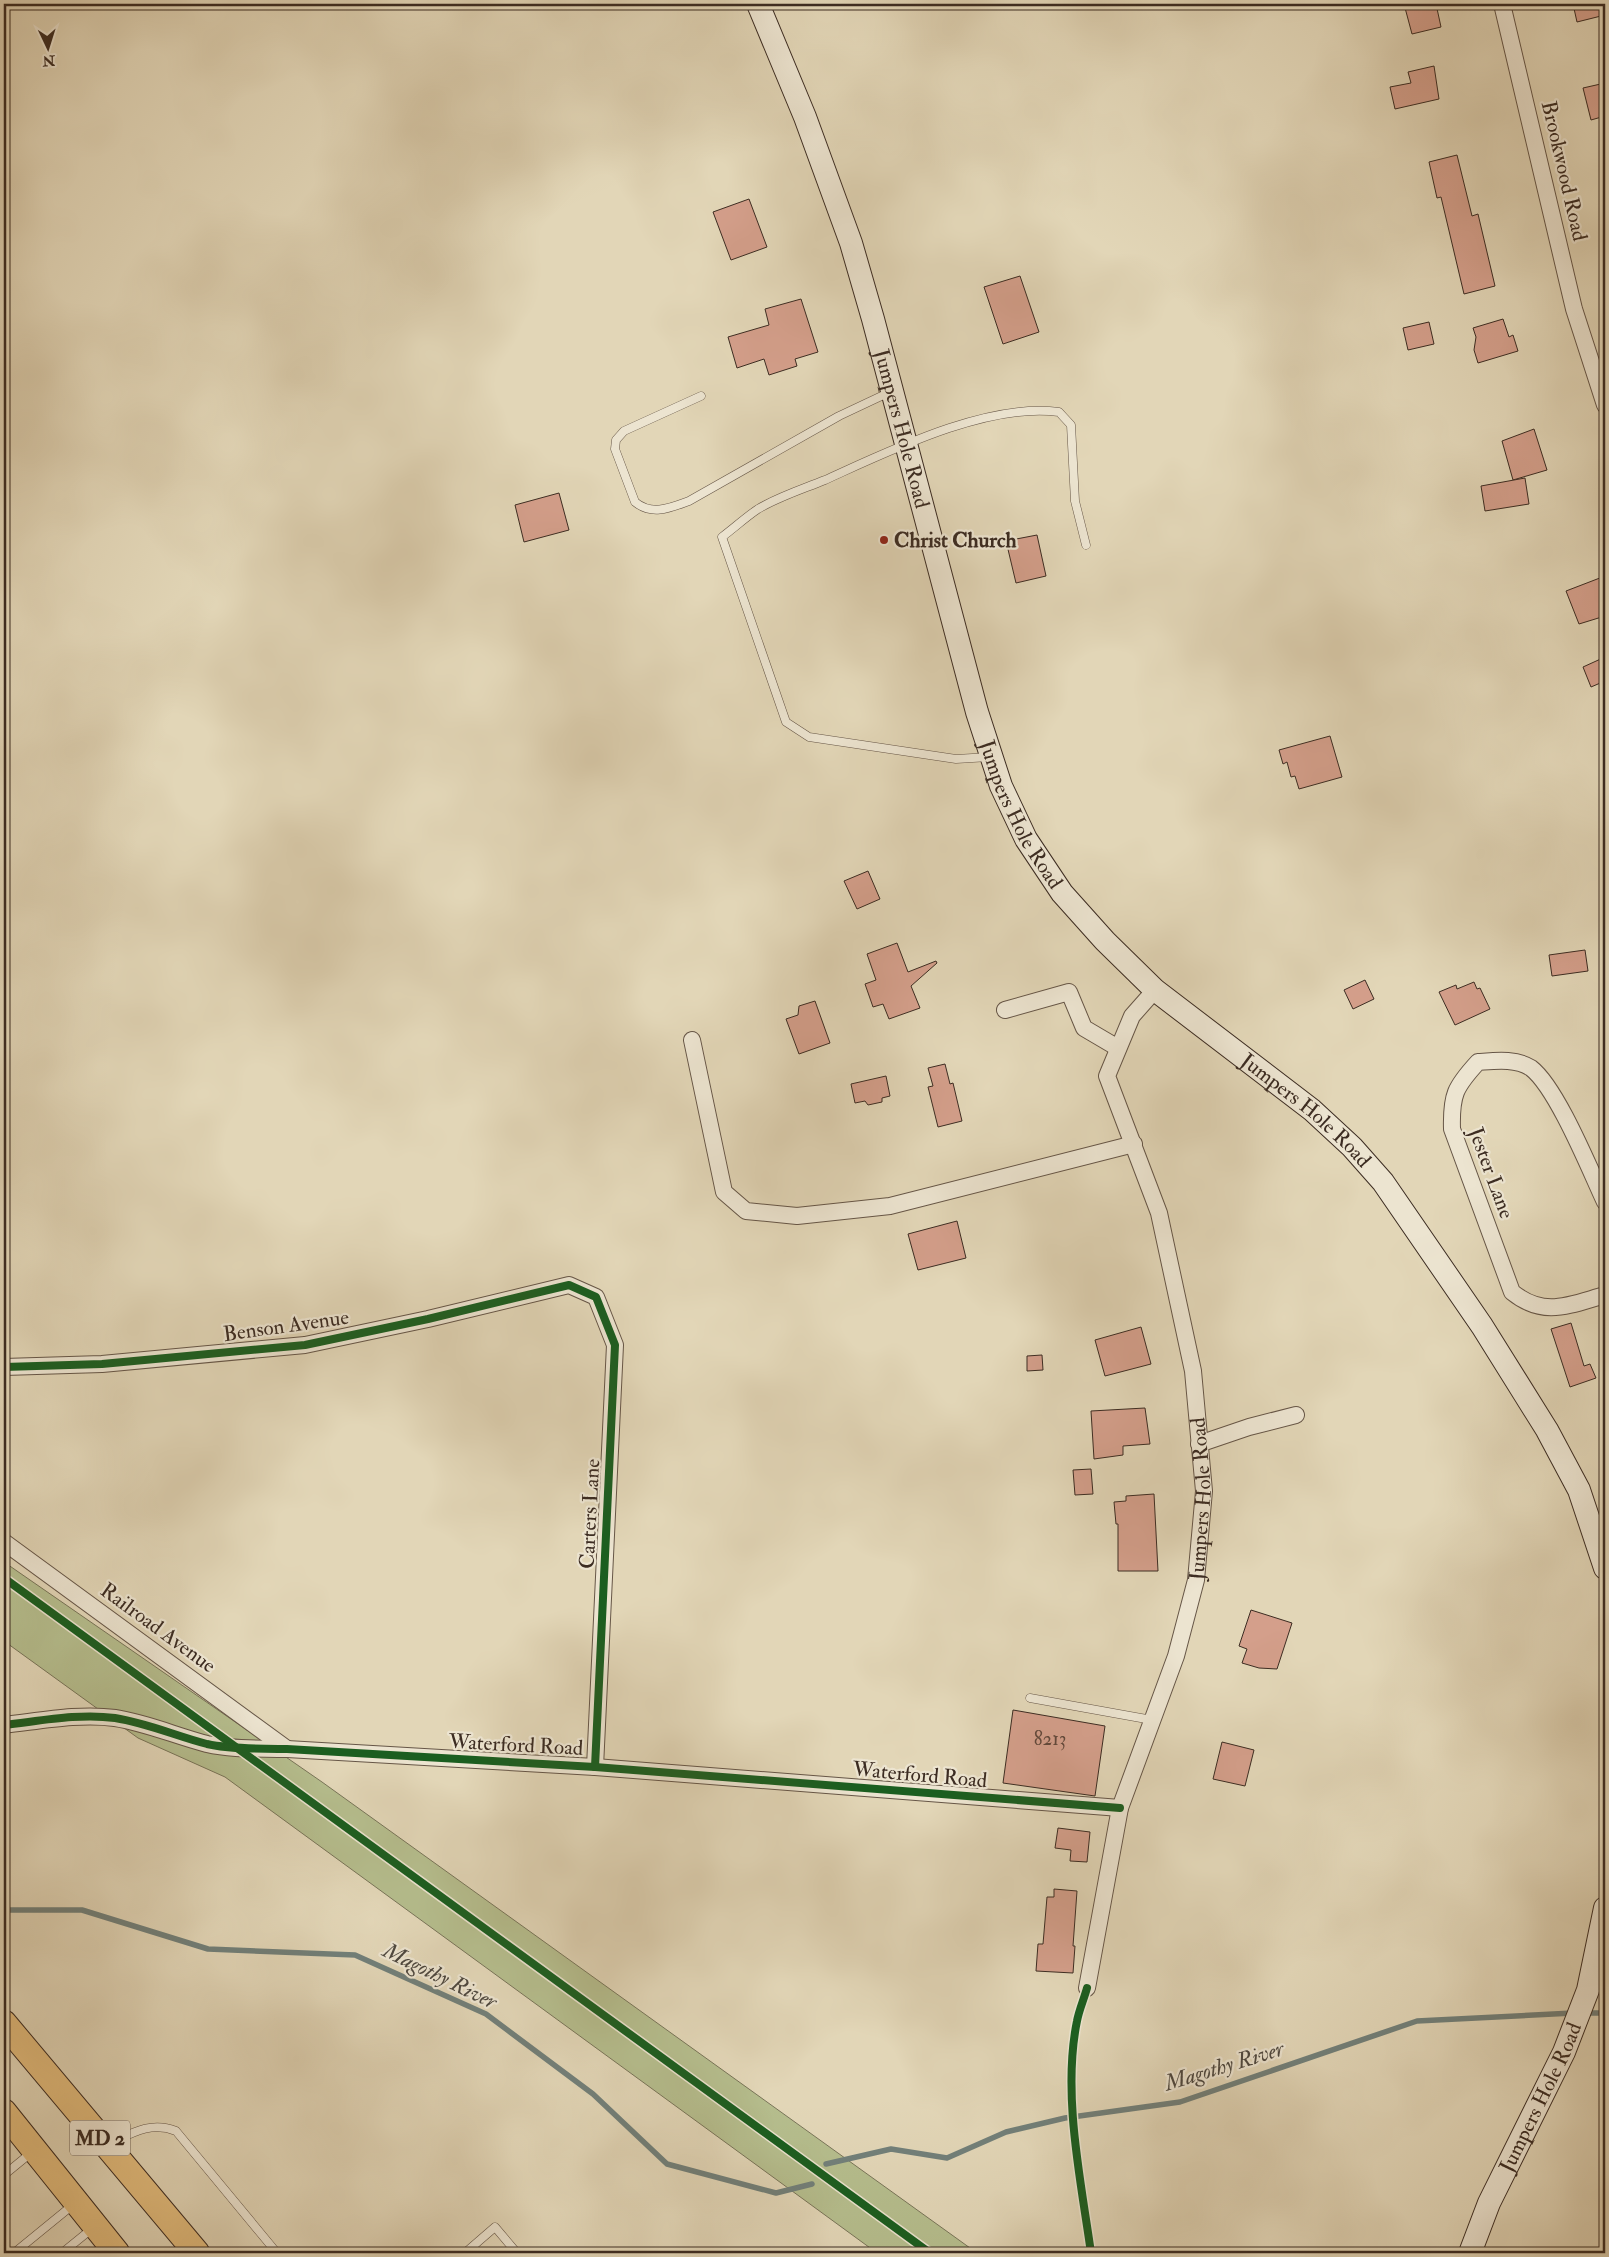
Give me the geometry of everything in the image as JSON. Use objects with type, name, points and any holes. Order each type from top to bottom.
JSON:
[{"type":"main road","name":"Jumpers Hole Road","points":[[758,4],[805,117],[851,243],[977,712],[1001,786],[1018,821],[1046,872],[1105,941],[1155,990],[1312,1110],[1352,1146],[1383,1182],[1482,1326],[1547,1430],[1579,1490],[1605,1568]]},
{"type":"main road","name":"Jumpers Hole Road","points":[[1470,2253],[1489,2203],[1564,2052],[1588,1990],[1605,1908]]},
{"type":"main road","name":"MD 2","points":[[4,2023],[197,2253]]},
{"type":"main road","name":"MD 2","points":[[4,2112],[117,2253]]},
{"type":"street","name":"Brookwood Road","points":[[1502,4],[1574,309],[1605,405]]},
{"type":"street","name":"Jumpers Hole Road","points":[[1088,1988],[1120,1808],[1176,1656],[1196,1580],[1204,1492],[1193,1371],[1159,1213],[1107,1076],[1132,1016],[1155,990]]},
{"type":"street","points":[[1005,1010],[1068,992],[1084,1028],[1118,1048]]},
{"type":"street","points":[[692,1040],[724,1192],[746,1211],[797,1216],[890,1206],[1134,1144]]},
{"type":"street","name":"Jester Lane","points":[[1605,1202],[1549,1087],[1530,1067],[1505,1061],[1478,1062],[1460,1082],[1451,1103],[1452,1128],[1512,1292],[1526,1304],[1544,1308],[1566,1306],[1605,1295]]},
{"type":"street","name":"Benson Avenue","points":[[4,1368],[102,1364],[305,1345],[428,1319],[569,1285]]},
{"type":"street","name":"Carters Lane","points":[[569,1285],[596,1297],[615,1345],[595,1767]]},
{"type":"street","points":[[1200,1444],[1249,1427],[1296,1414]]},
{"type":"street","name":"Railroad Avenue","points":[[4,1542],[287,1749]]},
{"type":"street","name":"Waterford Road","points":[[4,1725],[74,1718],[113,1718],[144,1724],[208,1744],[238,1748],[287,1749],[595,1767],[1120,1808]]},
{"type":"lane","points":[[701,396],[624,431],[616,440],[615,449],[635,502],[642,508],[652,511],[669,508],[689,501],[839,416],[892,392]]},
{"type":"lane","points":[[991,757],[956,759],[809,736],[786,722],[722,537],[759,509],[906,444],[970,423],[1023,411],[1059,412],[1071,425],[1075,502],[1086,545]]},
{"type":"lane","points":[[1030,1698],[1152,1720]]},
{"type":"lane","points":[[106,2145],[148,2126],[164,2126],[176,2132],[277,2253]]},
{"type":"lane","points":[[4,2175],[35,2149]]},
{"type":"lane","points":[[14,2253],[76,2202]]},
{"type":"lane","points":[[62,2253],[95,2226]]},
{"type":"lane","points":[[465,2253],[495,2227],[517,2253]]},
{"type":"green space","points":[[4,1562],[322,1782],[977,2253],[877,2253],[225,1777],[138,1738],[4,1641]]},
{"type":"building","points":[[1404,4],[1436,4],[1441,27],[1412,34]]},
{"type":"building","points":[[1573,4],[1605,4],[1605,15],[1577,22]]},
{"type":"building","points":[[1434,66],[1439,99],[1395,109],[1390,87],[1411,83],[1408,72]]},
{"type":"building","points":[[1605,83],[1605,116],[1591,120],[1583,88]]},
{"type":"building","points":[[1457,155],[1472,216],[1478,214],[1495,286],[1464,294],[1441,197],[1437,198],[1429,162]]},
{"type":"building","points":[[749,199],[767,247],[731,260],[713,212]]},
{"type":"building","points":[[1020,276],[1039,332],[1003,344],[984,287]]},
{"type":"building","points":[[801,299],[818,352],[795,359],[797,366],[769,375],[764,359],[737,368],[728,337],[769,325],[765,309]]},
{"type":"building","points":[[1503,319],[1509,337],[1513,335],[1518,351],[1478,363],[1474,350],[1476,337],[1473,328]]},
{"type":"building","points":[[1429,322],[1434,344],[1408,350],[1403,328]]},
{"type":"building","points":[[1534,429],[1547,470],[1513,480],[1502,441]]},
{"type":"building","points":[[1525,478],[1529,504],[1485,511],[1481,486]]},
{"type":"building","points":[[559,493],[569,530],[524,542],[515,505]]},
{"type":"building","points":[[1037,535],[1046,576],[1016,583],[1006,541]]},
{"type":"building","points":[[1605,576],[1605,616],[1579,624],[1566,591]]},
{"type":"building","points":[[1605,657],[1605,681],[1591,687],[1583,667]]},
{"type":"building","points":[[1330,736],[1342,777],[1299,789],[1295,776],[1291,777],[1287,762],[1283,764],[1279,750]]},
{"type":"building","points":[[868,871],[880,899],[857,909],[844,881]]},
{"type":"building","points":[[897,943],[908,972],[936,961],[937,963],[911,986],[920,1008],[889,1019],[883,1004],[873,1007],[865,984],[876,980],[867,954]]},
{"type":"building","points":[[1585,950],[1588,971],[1552,976],[1549,955]]},
{"type":"building","points":[[1365,980],[1374,999],[1353,1009],[1344,990]]},
{"type":"building","points":[[1474,982],[1477,989],[1480,988],[1490,1009],[1455,1025],[1439,992],[1456,985],[1457,989]]},
{"type":"building","points":[[815,1001],[830,1043],[799,1054],[786,1019],[798,1015],[799,1006]]},
{"type":"building","points":[[945,1064],[950,1084],[953,1083],[962,1121],[938,1127],[928,1087],[933,1086],[928,1068]]},
{"type":"building","points":[[886,1076],[890,1096],[882,1098],[882,1102],[868,1105],[865,1101],[855,1103],[851,1084]]},
{"type":"building","points":[[957,1221],[966,1258],[918,1270],[908,1234]]},
{"type":"building","points":[[1571,1323],[1584,1366],[1590,1364],[1596,1378],[1570,1387],[1551,1329]]},
{"type":"building","points":[[1141,1327],[1151,1364],[1105,1376],[1095,1340]]},
{"type":"building","points":[[1042,1355],[1043,1370],[1027,1371],[1027,1356]]},
{"type":"building","points":[[1145,1408],[1150,1444],[1123,1446],[1123,1455],[1094,1459],[1091,1411]]},
{"type":"building","points":[[1091,1469],[1093,1494],[1075,1495],[1073,1470]]},
{"type":"building","points":[[1154,1494],[1158,1571],[1118,1571],[1118,1524],[1116,1524],[1114,1502],[1126,1501],[1126,1496]]},
{"type":"building","points":[[1251,1610],[1292,1623],[1277,1669],[1259,1668],[1242,1663],[1247,1649],[1239,1646]]},
{"type":"building","points":[[1013,1710],[1105,1726],[1095,1796],[1003,1783]]},
{"type":"building","points":[[1222,1742],[1254,1750],[1245,1786],[1213,1779]]},
{"type":"building","points":[[1058,1828],[1090,1832],[1087,1862],[1070,1861],[1071,1850],[1055,1848]]},
{"type":"building","points":[[1054,1889],[1077,1891],[1073,1973],[1036,1971],[1038,1944],[1043,1944],[1047,1897],[1054,1897]]},
{"type":"waterway","name":"Magothy River","points":[[4,1910],[82,1910],[208,1949],[355,1955],[486,2014],[593,2094],[667,2164],[776,2193],[812,2184]]},
{"type":"waterway","name":"Magothy River","points":[[826,2164],[891,2149],[947,2158],[1006,2132],[1065,2118],[1180,2102],[1417,2021],[1573,2013]]},
{"type":"waterway","name":"Magothy River","points":[[1585,2013],[1605,2013]]},
{"type":"cycle path","points":[[4,1367],[102,1364],[305,1345],[428,1319],[569,1285],[596,1297],[615,1345],[595,1767]]},
{"type":"cycle path","points":[[4,1578],[930,2253]]},
{"type":"cycle path","points":[[4,1725],[88,1716],[115,1718],[139,1723],[207,1744],[227,1747],[595,1767],[1120,1808]]},
{"type":"cycle path","points":[[1087,1988],[1077,2021],[1071,2078],[1078,2167],[1091,2253]]},
{"type":"place","name":"Christ Church","points":[[884,540]]}]
